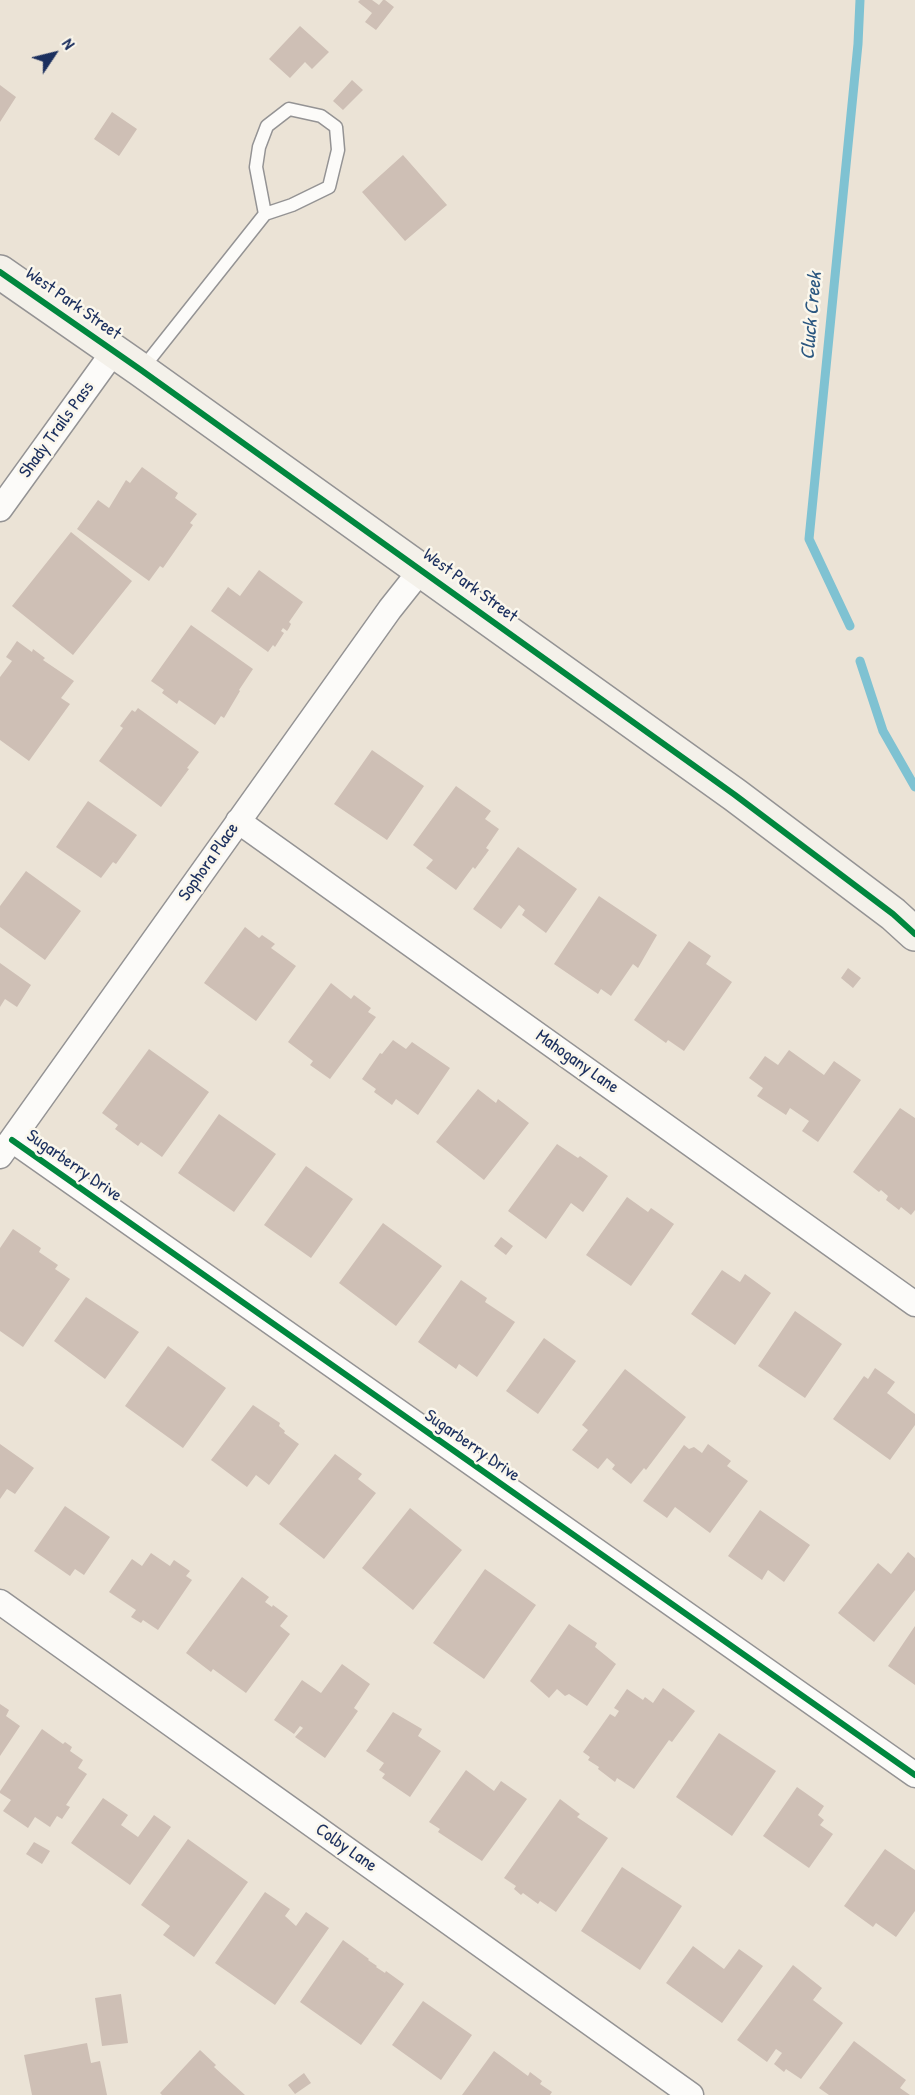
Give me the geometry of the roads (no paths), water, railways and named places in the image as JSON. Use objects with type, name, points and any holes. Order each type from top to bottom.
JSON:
[{"type":"street","name":"West Park Street","points":[[0,272],[141,370],[735,795],[915,934]]},
{"type":"street","name":"Shady Trails Pass","points":[[0,509],[114,351]]},
{"type":"street","name":"Sophora Place","points":[[6,1148],[390,609],[421,570]]},
{"type":"street","name":"Mahogany Lane","points":[[238,821],[915,1304]]},
{"type":"street","name":"Sugarberry Drive","points":[[6,1148],[915,1775]]},
{"type":"street","name":"Colby Lane","points":[[0,1602],[691,2095]]},
{"type":"lane","points":[[141,370],[265,214],[292,206],[329,187],[338,150],[336,127],[321,116],[289,109],[267,126],[259,147],[256,167],[265,214]]},
{"type":"waterway","name":"Cluck Creek","points":[[850,626],[809,539],[858,44],[860,0]]},
{"type":"waterway","name":"Cluck Creek","points":[[860,661],[883,731],[915,787]]}]
